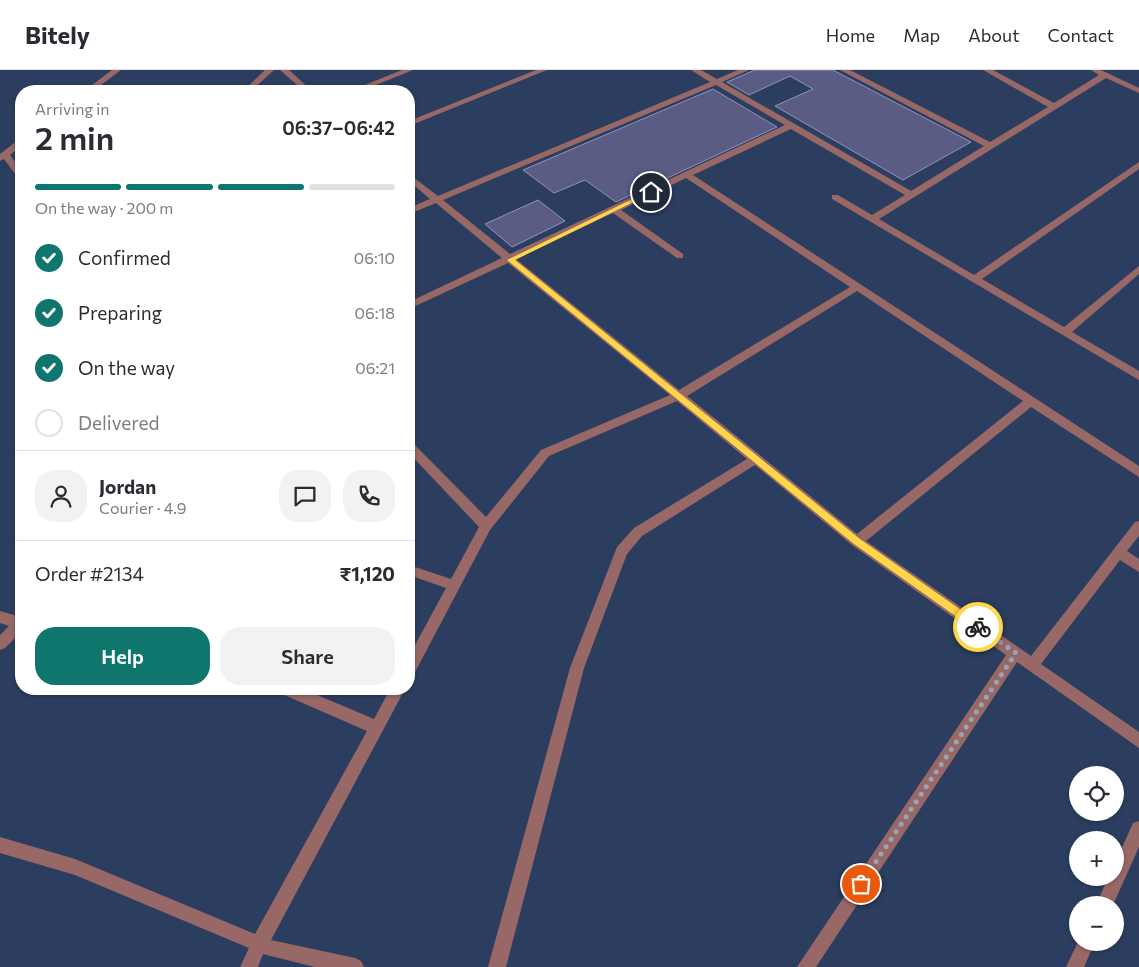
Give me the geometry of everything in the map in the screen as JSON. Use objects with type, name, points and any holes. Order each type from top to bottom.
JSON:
[{"type":"street","points":[[96,85],[116,70]]},
{"type":"street","points":[[254,85],[270,70]]},
{"type":"street","points":[[284,70],[301,85]]},
{"type":"street","points":[[370,85],[409,70]]},
{"type":"street","points":[[415,122],[543,70]]},
{"type":"street","points":[[695,70],[912,194]]},
{"type":"street","points":[[415,208],[745,70]]},
{"type":"street","points":[[844,70],[991,146]]},
{"type":"street","points":[[987,70],[1054,106]]},
{"type":"street","points":[[1095,70],[1139,91]]},
{"type":"street","points":[[872,219],[1105,75]]},
{"type":"street","points":[[415,303],[616,210],[792,125]]},
{"type":"street","points":[[15,146],[2,156],[15,170]]},
{"type":"street","points":[[974,279],[1139,165]]},
{"type":"street","points":[[687,175],[1139,472]]},
{"type":"street","points":[[415,182],[857,541],[1139,741]]},
{"type":"street","points":[[835,197],[1139,376]]},
{"type":"street","points":[[616,210],[680,256]]},
{"type":"street","points":[[1065,332],[1139,269]]},
{"type":"street","points":[[415,658],[486,526],[545,453],[679,396],[857,287]]},
{"type":"street","points":[[857,541],[1031,401]]},
{"type":"street","points":[[415,452],[486,526]]},
{"type":"street","points":[[497,967],[577,668],[622,551],[638,532],[756,459]]},
{"type":"street","points":[[1032,665],[1139,526]]},
{"type":"street","points":[[1119,552],[1139,566]]},
{"type":"street","points":[[415,572],[453,585]]},
{"type":"street","points":[[0,617],[15,622]]},
{"type":"street","points":[[0,644],[15,630]]},
{"type":"street","points":[[806,967],[1016,653]]},
{"type":"street","points":[[301,695],[378,728]]},
{"type":"street","points":[[249,967],[259,944],[395,695]]},
{"type":"street","points":[[1108,896],[1139,829]]},
{"type":"street","points":[[0,845],[75,867],[272,949],[355,967]]},
{"type":"street","points":[[1075,967],[1083,951]]},
{"type":"building","points":[[755,70],[833,70],[971,142],[903,180],[775,106],[813,89],[790,76],[749,95],[727,82]]},
{"type":"building","points":[[713,89],[777,127],[616,202],[585,180],[554,193],[523,170]]},
{"type":"building","points":[[538,200],[565,221],[512,247],[485,224]]},
{"type":"way so far","points":[[861,884],[1016,653],[978,627]]},
{"type":"route","points":[[651,192],[510,260],[857,541],[978,627]]}]
